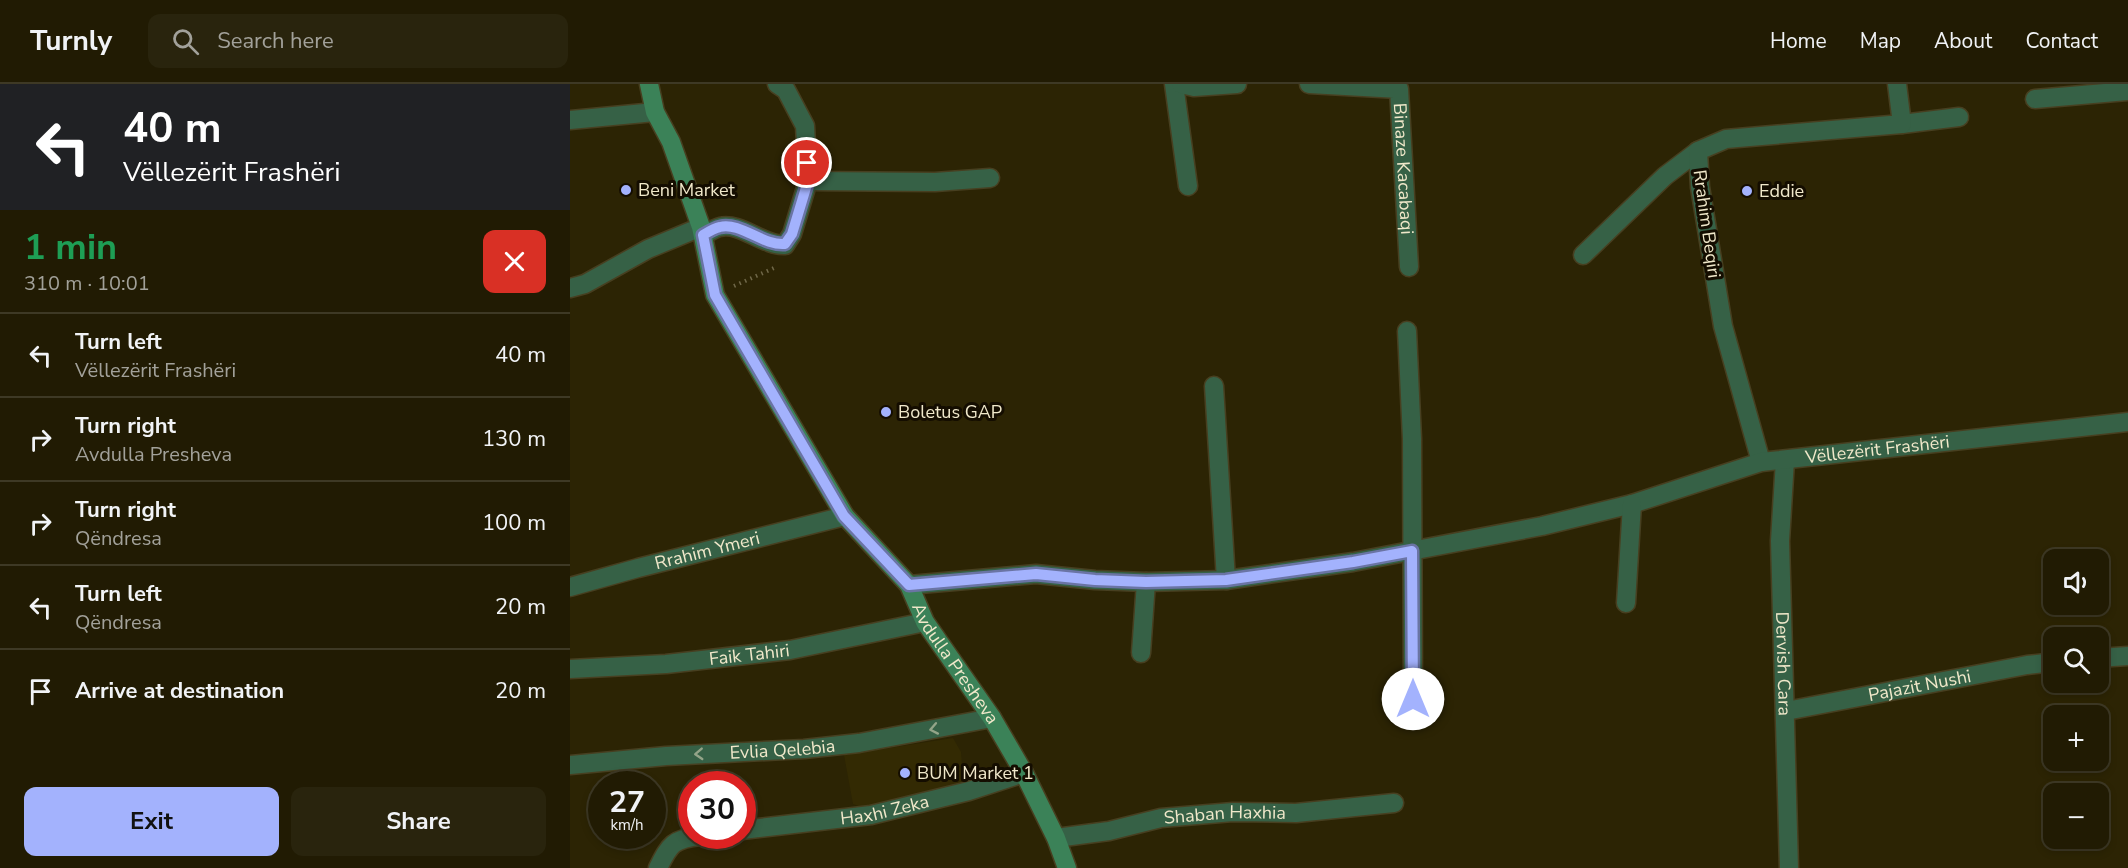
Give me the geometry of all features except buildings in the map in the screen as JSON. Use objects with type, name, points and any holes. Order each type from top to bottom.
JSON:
[{"type":"street","name":"Avdulla Presheva","points":[[648,84],[655,112],[671,142],[702,231],[715,295],[844,516],[909,585],[925,621],[992,718],[1024,773],[1056,838],[1067,868]]},
{"type":"street","points":[[570,288],[585,284],[648,249],[721,226],[737,228],[775,245],[785,244],[792,234],[808,181],[805,126],[786,90],[777,84]]},
{"type":"street","points":[[1174,84],[1188,186]]},
{"type":"street","points":[[1182,84],[1194,87],[1237,84]]},
{"type":"street","name":"Binaze Kacabaqi","points":[[1309,84],[1399,89],[1409,267]]},
{"type":"street","points":[[1897,84],[1902,124]]},
{"type":"street","points":[[2035,99],[2128,91]]},
{"type":"street","points":[[570,120],[655,112]]},
{"type":"street","name":"Rrahim Beqiri","points":[[1761,462],[1723,326],[1700,187],[1698,151],[1726,139],[1959,117]]},
{"type":"street","points":[[1583,255],[1665,176],[1698,151]]},
{"type":"street","points":[[808,181],[935,182],[990,178]]},
{"type":"street","points":[[1407,330],[1412,439],[1413,699]]},
{"type":"street","points":[[1214,386],[1226,580]]},
{"type":"street","name":"Vëllezërit Frashëri","points":[[909,585],[1036,574],[1146,582],[1226,580],[1353,562],[1542,526],[1632,504],[1761,462],[2128,422]]},
{"type":"street","name":"Dervish Cara","points":[[1785,460],[1780,541],[1789,868]]},
{"type":"street","points":[[1626,603],[1632,504]]},
{"type":"street","name":"Rrahim Ymeri","points":[[570,587],[844,516]]},
{"type":"street","points":[[1141,653],[1146,582]]},
{"type":"street","name":"Faik Tahiri","points":[[570,669],[666,664],[790,650],[925,621]]},
{"type":"street","points":[[2109,657],[2128,656]]},
{"type":"street","name":"Pajazit Nushi","points":[[1786,711],[2043,663]]},
{"type":"street","name":"Evlia Qelebia","points":[[570,765],[666,756],[804,749],[859,743],[992,718]]},
{"type":"street","name":"Haxhi Zeka","points":[[756,828],[872,815],[969,791],[1024,773]]},
{"type":"street","name":"Shaban Haxhia","points":[[1056,838],[1109,831],[1161,818],[1233,812],[1296,813],[1394,803]]},
{"type":"street","points":[[658,868],[669,846],[678,841]]},
{"type":"path","points":[[715,295],[775,267],[785,244]]},
{"type":"shaded area","name":"BUM Market 1","points":[[953,738],[961,752],[964,790],[872,811],[853,804],[844,755]]},
{"type":"place","name":"Beni Market","points":[[626,190]]},
{"type":"place","name":"Eddie","points":[[1747,191]]},
{"type":"place","name":"Boletus GAP","points":[[886,412]]},
{"type":"place","name":"BUM Market 1","points":[[905,773]]},
{"type":"route","points":[[807,163],[808,181],[792,234],[785,244],[775,245],[737,228],[721,226],[703,235],[715,295],[844,516],[909,585],[1036,574],[1146,582],[1226,580],[1412,551],[1413,699]]}]
